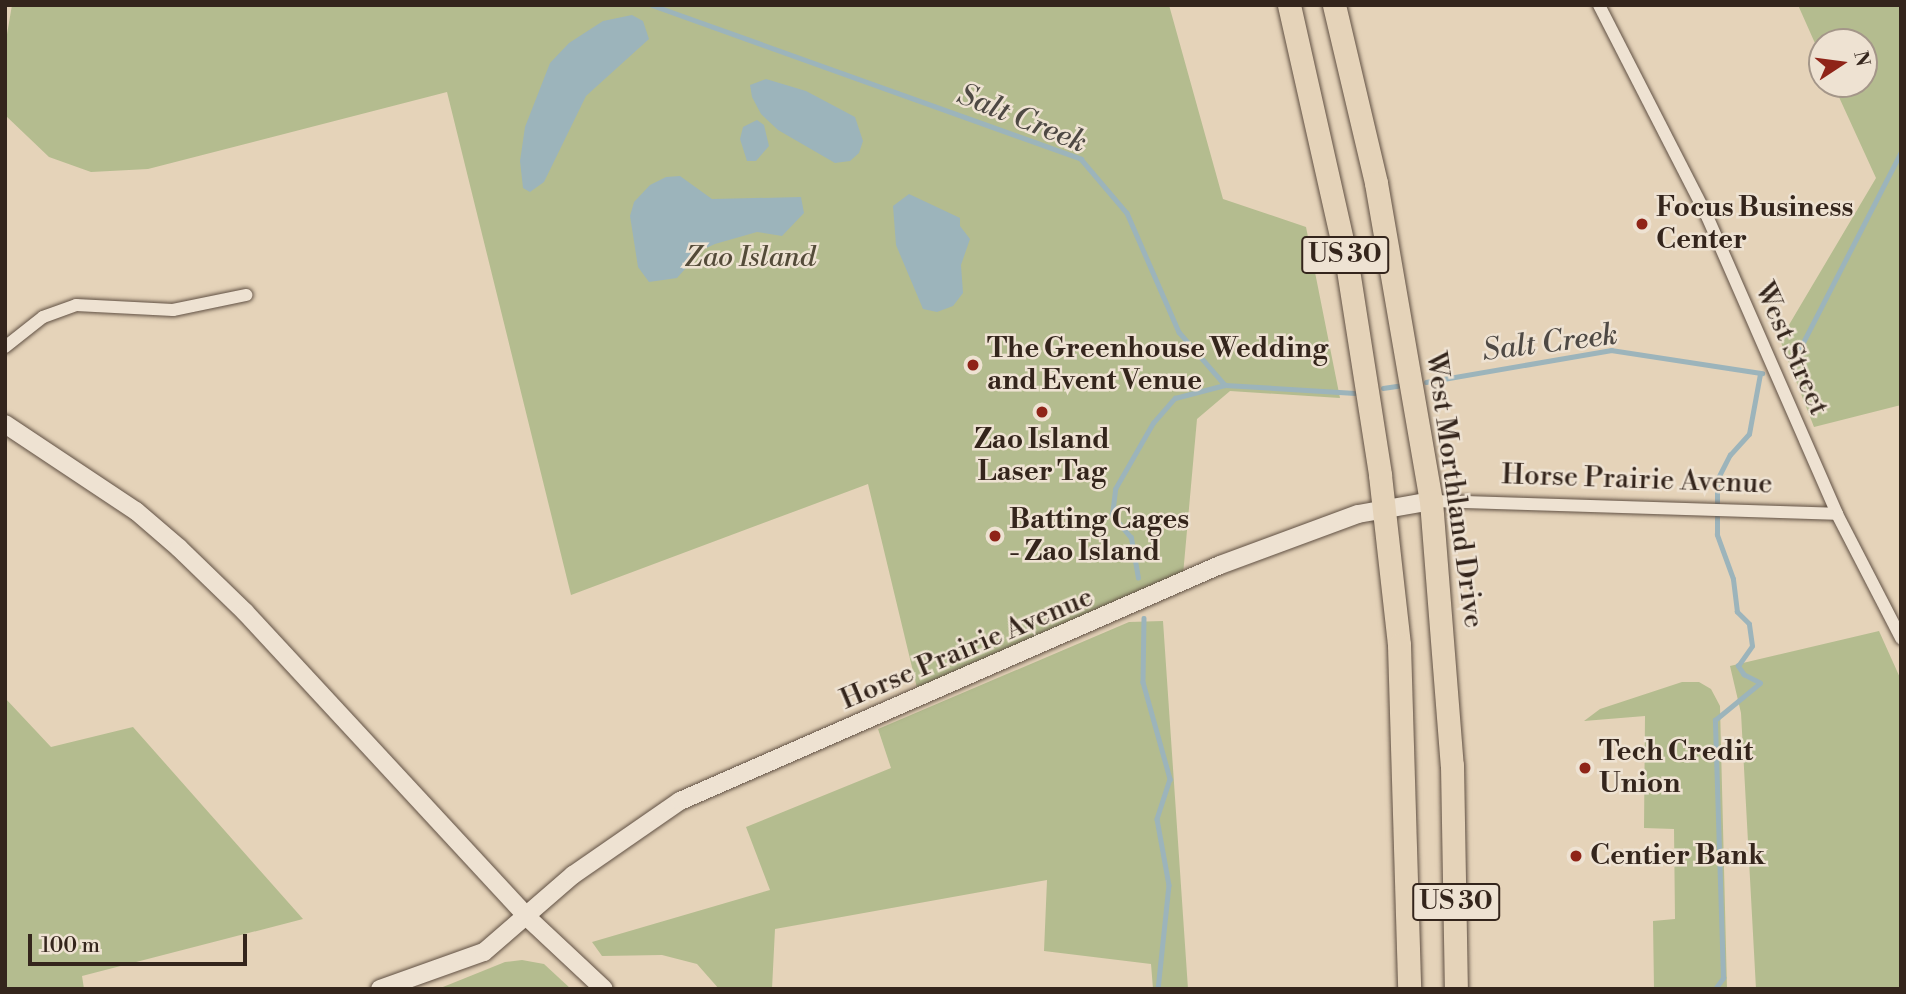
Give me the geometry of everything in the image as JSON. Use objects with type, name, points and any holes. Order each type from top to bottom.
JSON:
[{"type":"highway","name":"US 30","points":[[1289,5],[1346,257],[1384,508],[1399,645],[1409,989]]},
{"type":"highway","name":"West Morthland Drive","points":[[1334,5],[1376,183],[1431,500],[1452,765],[1456,989]]},
{"type":"street","name":"West Street","points":[[1598,5],[1707,216],[1837,514],[1901,638]]},
{"type":"street","points":[[5,347],[43,317],[76,305],[173,310],[246,295]]},
{"type":"street","points":[[5,424],[136,511],[179,548],[245,612],[527,917],[604,989]]},
{"type":"street","name":"Horse Prairie Avenue","points":[[380,989],[484,952],[573,875],[680,801],[1220,565],[1315,527],[1384,508],[1431,500],[1837,514]]},
{"type":"green space","name":"Zao Island","points":[[12,5],[1169,5],[1223,199],[1306,227],[1340,398],[1230,391],[1197,419],[1183,575],[917,688],[868,484],[571,595],[447,92],[148,169],[91,172],[49,157],[5,115],[5,46]]},
{"type":"green space","points":[[1798,5],[1901,5],[1901,405],[1814,427],[1780,340],[1876,178],[1839,98],[1878,98],[1878,28],[1808,28]]},
{"type":"green space","points":[[1163,621],[1188,989],[1153,989],[1151,964],[1044,951],[1047,880],[775,929],[772,989],[719,989],[697,964],[662,955],[602,956],[592,942],[770,890],[746,827],[891,768],[878,729],[1129,622]]},
{"type":"green space","points":[[1879,631],[1901,680],[1901,989],[1756,989],[1741,713],[1730,666]]},
{"type":"green space","points":[[1682,682],[1699,682],[1711,689],[1720,706],[1727,989],[1654,989],[1653,921],[1675,919],[1674,829],[1644,828],[1645,716],[1584,721],[1600,709]]},
{"type":"green space","points":[[5,698],[51,747],[133,727],[303,919],[82,976],[84,989],[5,989]]},
{"type":"green space","points":[[522,960],[544,964],[571,989],[438,989],[505,962]]},
{"type":"water","points":[[632,15],[643,21],[649,39],[586,96],[544,182],[530,192],[523,188],[520,161],[525,127],[550,63],[569,43],[603,21]]},
{"type":"water","points":[[766,79],[806,91],[855,117],[863,141],[859,153],[850,161],[835,163],[778,130],[761,114],[752,97],[750,85]]},
{"type":"water","points":[[757,120],[764,125],[769,146],[756,161],[747,161],[740,139],[743,127]]},
{"type":"water","points":[[680,176],[712,199],[801,197],[804,213],[782,236],[757,232],[715,244],[702,250],[677,278],[649,282],[638,267],[630,216],[634,202],[650,185],[666,177]]},
{"type":"water","points":[[909,194],[960,218],[960,226],[970,239],[961,265],[963,293],[953,306],[937,312],[923,309],[896,245],[893,206]]},
{"type":"waterway","name":"Salt Creek","points":[[652,5],[1081,159],[1127,213],[1179,332],[1225,385],[1355,393]]},
{"type":"waterway","name":"Salt Creek","points":[[1794,360],[1901,152]]},
{"type":"waterway","name":"Salt Creek","points":[[1426,382],[1611,350],[1762,373]]},
{"type":"waterway","points":[[1715,989],[1723,978],[1715,720],[1760,683],[1744,675],[1738,666],[1752,646],[1749,624],[1737,612],[1733,579],[1717,535],[1717,480],[1730,455],[1749,434],[1760,374]]},
{"type":"waterway","points":[[1138,578],[1131,538],[1112,515],[1115,489],[1153,423],[1175,398],[1225,385]]},
{"type":"waterway","name":"Salt Creek","points":[[1383,388],[1398,386]]},
{"type":"waterway","points":[[1144,618],[1143,682],[1170,779],[1157,819],[1169,885],[1158,989]]},
{"type":"place","name":"Focus Business Center","points":[[1642,224]]},
{"type":"place","name":"The Greenhouse Wedding and Event Venue","points":[[973,365]]},
{"type":"place","name":"Zao Island Laser Tag","points":[[1042,412]]},
{"type":"place","name":"Batting Cages - Zao Island","points":[[995,536]]},
{"type":"place","name":"Tech Credit Union","points":[[1585,768]]},
{"type":"place","name":"Centier Bank","points":[[1576,856]]}]
